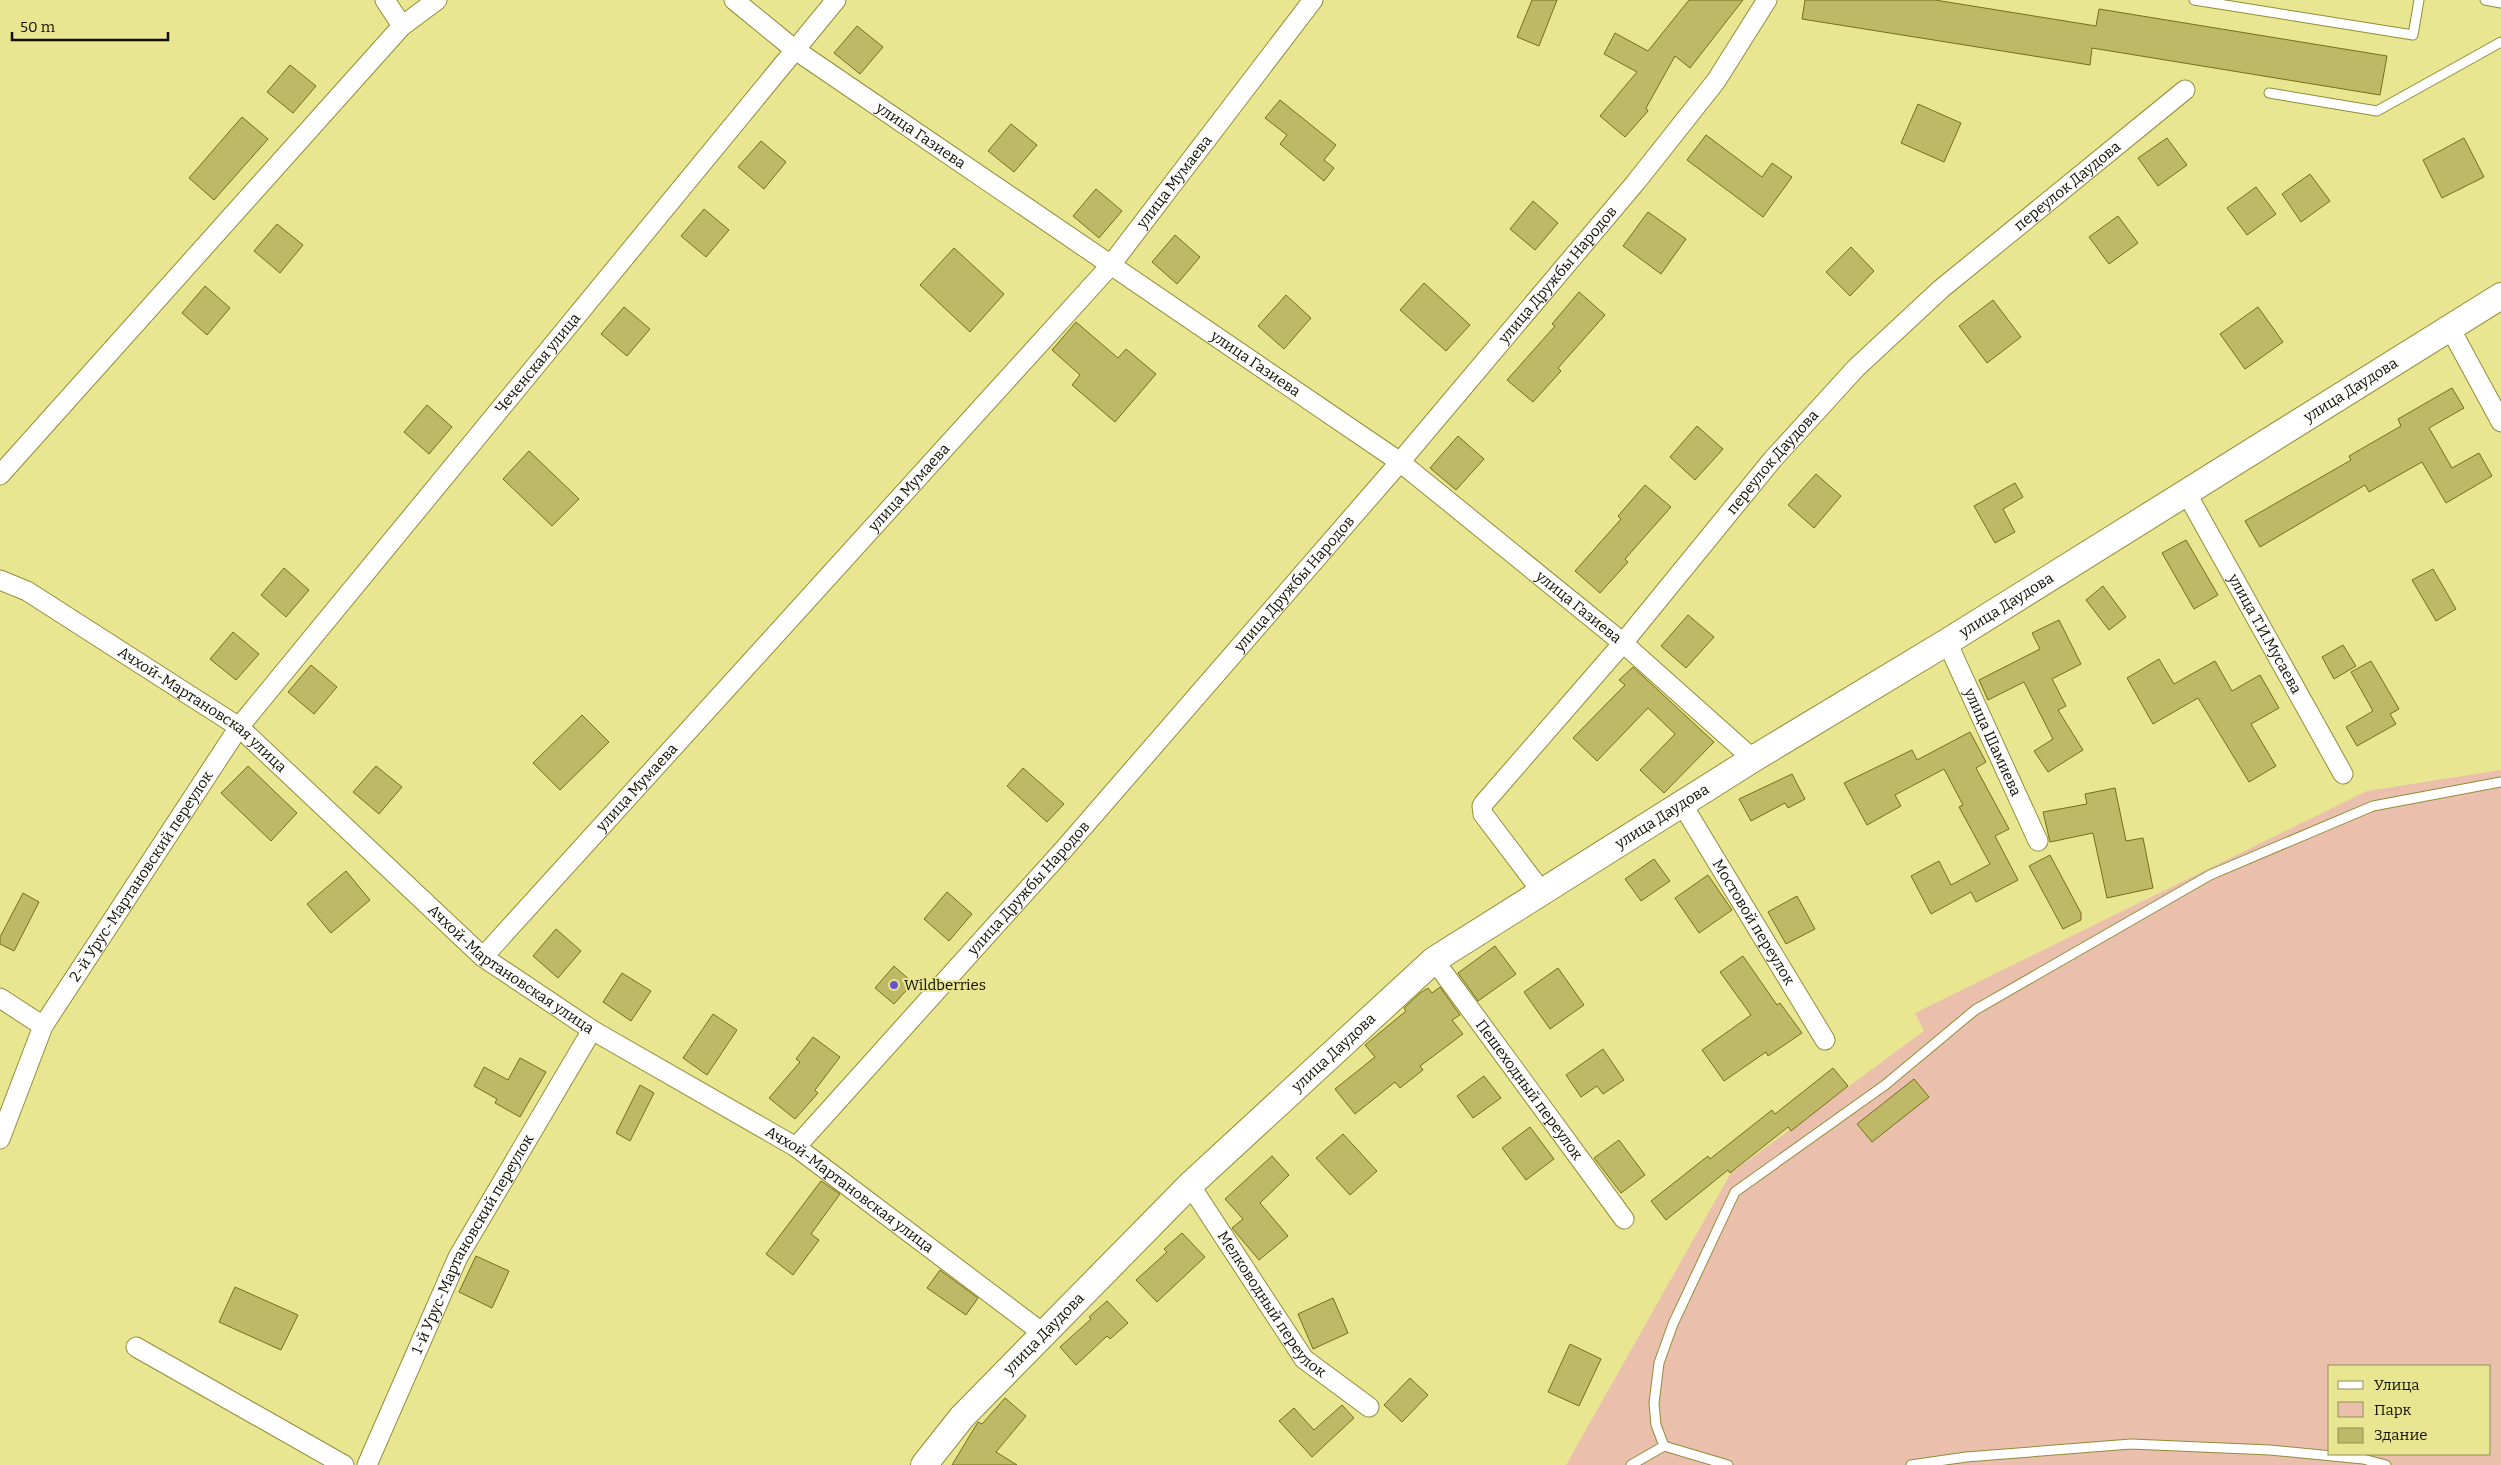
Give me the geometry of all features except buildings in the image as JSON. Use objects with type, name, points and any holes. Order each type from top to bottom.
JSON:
[{"type":"street","points":[[385,0],[402,26]]},
{"type":"street","points":[[0,475],[402,26],[437,0]]},
{"type":"street","name":"улица Газиева","points":[[734,0],[794,49],[1400,462],[1623,643],[1753,759]]},
{"type":"street","name":"Чеченская улица","points":[[239,728],[836,0]]},
{"type":"street","name":"улица Мумаева","points":[[482,957],[1110,266],[1313,0]]},
{"type":"street","name":"улица Дружбы Народов","points":[[796,1147],[1065,848],[1400,462],[1636,182],[1710,89],[1767,0]]},
{"type":"street","name":"переулок Даудова","points":[[1542,892],[1483,814],[1482,806],[1623,643],[1773,459],[1856,368],[1941,289],[2185,90]]},
{"type":"street","name":"улица Даудова","points":[[924,1465],[962,1417],[1190,1185],[1434,960],[1753,759],[1947,642],[2501,296]]},
{"type":"street","points":[[2450,328],[2501,422]]},
{"type":"street","name":"улица Т.И.Мусаева","points":[[2186,494],[2343,774]]},
{"type":"street","name":"Ачхой-Мартановская улица","points":[[0,580],[27,592],[239,728],[482,957],[592,1030],[796,1147],[1044,1334]]},
{"type":"street","name":"улица Шамиева","points":[[1947,642],[2038,841]]},
{"type":"street","name":"2-й Урус-Мартановский переулок","points":[[0,1138],[43,1026],[239,728]]},
{"type":"street","name":"Мостовой переулок","points":[[1682,804],[1825,1040]]},
{"type":"street","name":"Пешеходный переулок","points":[[1434,960],[1624,1219]]},
{"type":"street","points":[[0,998],[43,1026]]},
{"type":"street","name":"1-й Урус-Мартановский переулок","points":[[367,1465],[458,1257],[592,1030]]},
{"type":"street","name":"Мелководный переулок","points":[[1190,1185],[1304,1360],[1369,1406]]},
{"type":"street","points":[[136,1347],[344,1465]]},
{"type":"lane","points":[[2194,0],[2414,35],[2419,0]]},
{"type":"lane","points":[[2485,0],[2501,3]]},
{"type":"lane","points":[[2269,93],[2378,111],[2501,42]]},
{"type":"lane","points":[[1664,1446],[1656,1425],[1654,1403],[1659,1362],[1673,1324],[1735,1192],[1884,1085],[1975,1010],[2210,875],[2373,806],[2501,782]]},
{"type":"lane","points":[[1911,1465],[1966,1457],[2131,1444],[2270,1450],[2364,1460],[2386,1465]]},
{"type":"lane","points":[[1630,1465],[1664,1446],[1728,1465]]},
{"type":"green space","points":[[2501,770],[2501,1465],[1566,1465],[1731,1173],[1924,1031],[1915,1013],[2367,791]]},
{"type":"place","name":"Wildberries","points":[[894,985]]}]
